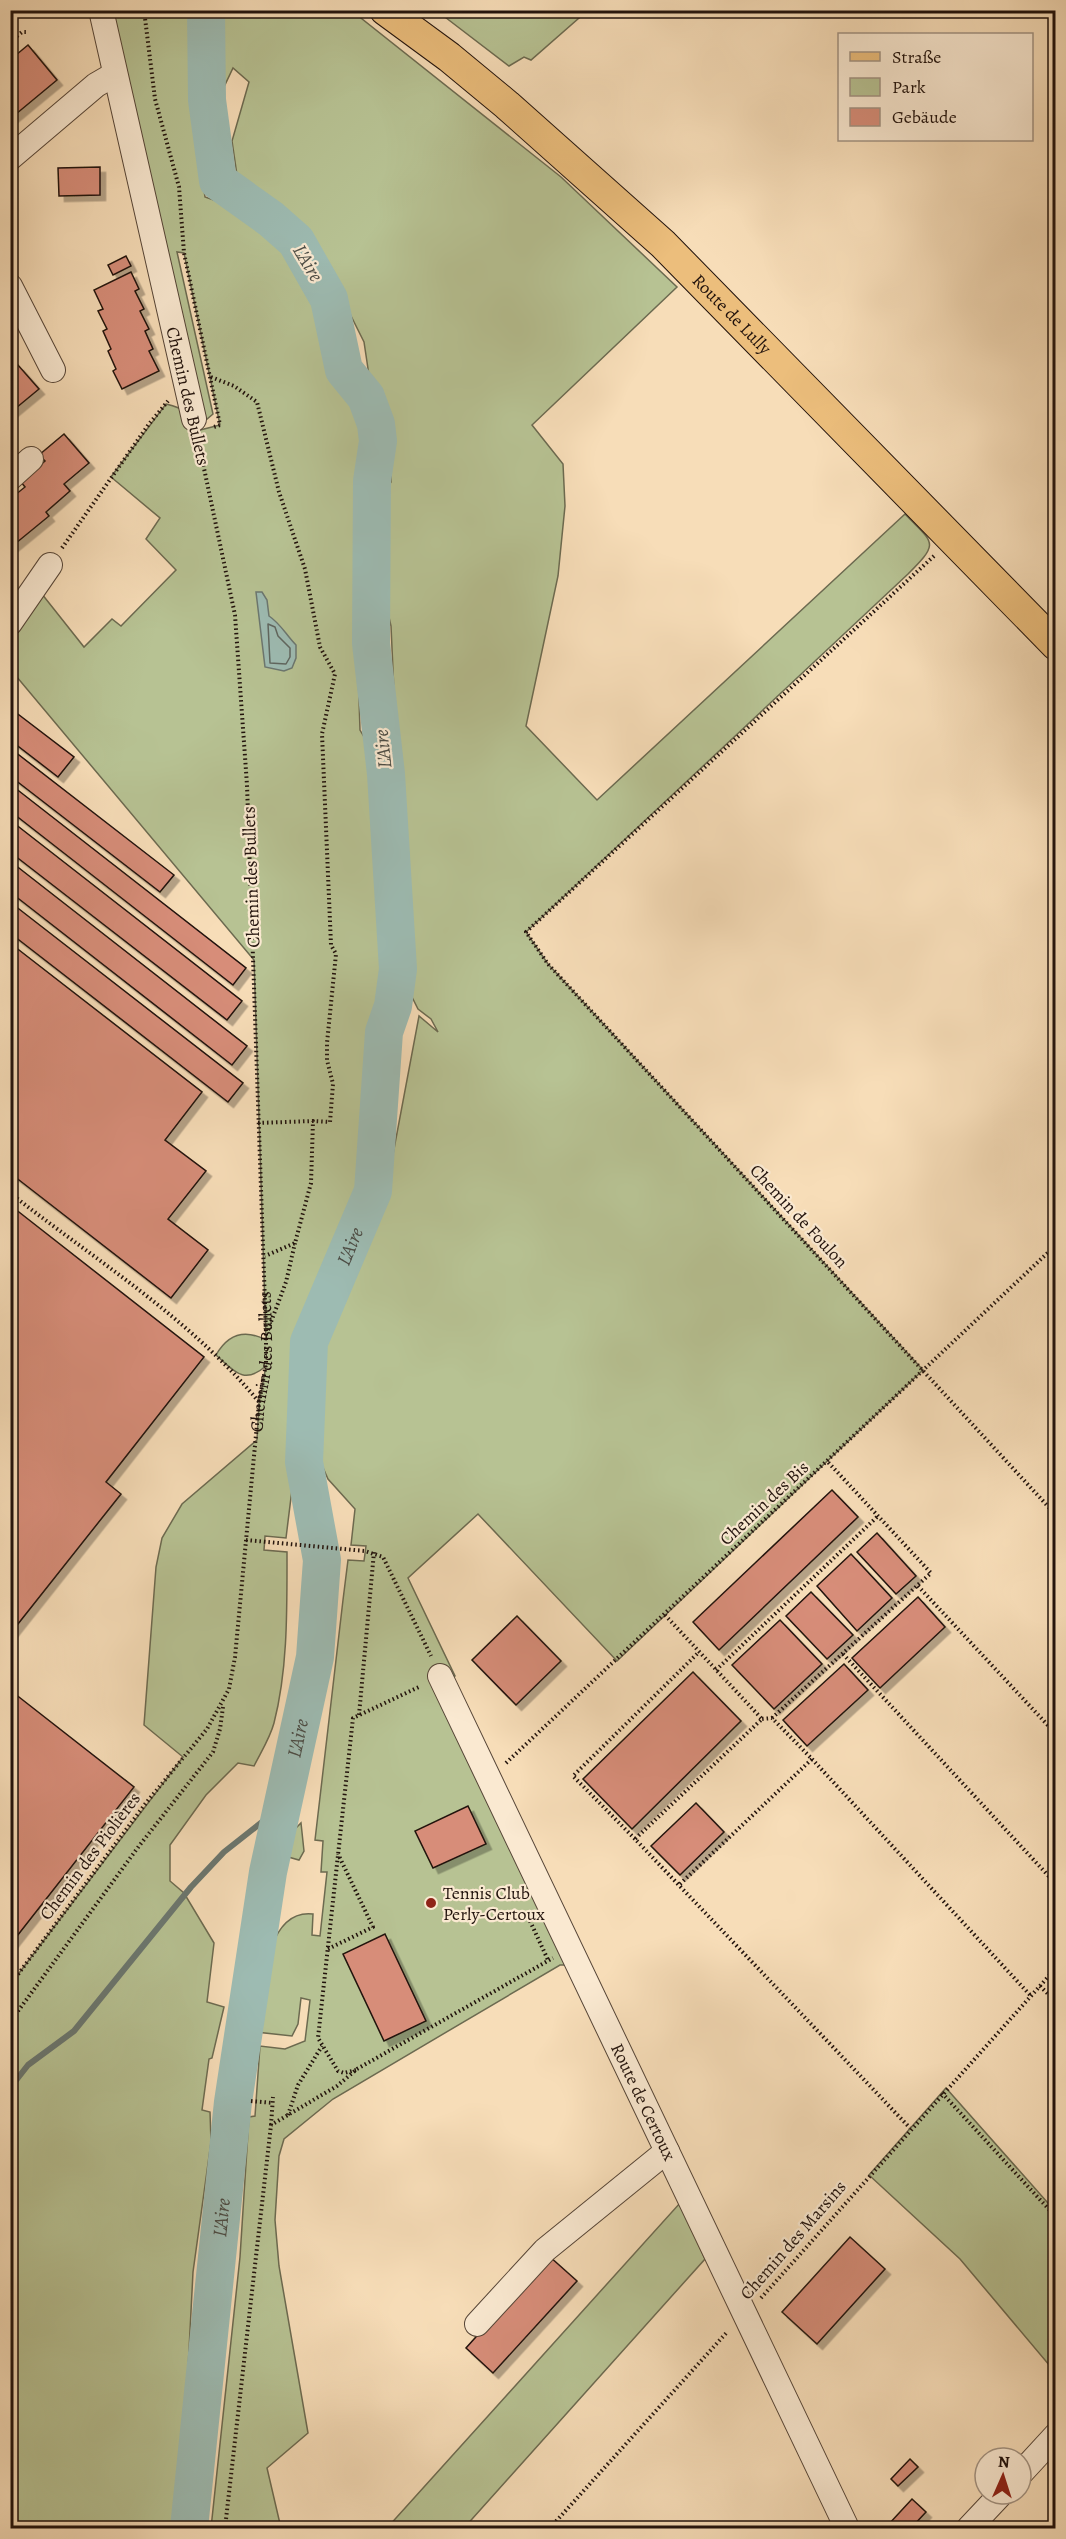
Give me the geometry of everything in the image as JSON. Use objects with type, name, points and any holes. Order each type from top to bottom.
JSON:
[{"type":"main road","name":"Route de Lully","points":[[387,11],[449,57],[507,105],[663,244],[1056,645]]},
{"type":"street","name":"Chemin des Bullets","points":[[101,10],[195,425]]},
{"type":"street","points":[[10,158],[96,85],[115,74]]},
{"type":"street","points":[[10,286],[53,370]]},
{"type":"street","points":[[10,478],[32,459]]},
{"type":"street","points":[[10,622],[50,565]]},
{"type":"street","name":"Route de Certoux","points":[[440,1676],[847,2529]]},
{"type":"street","points":[[477,2324],[545,2250],[667,2151]]},
{"type":"street","points":[[1033,2460],[1056,2435]]},
{"type":"street","points":[[969,2529],[990,2506]]},
{"type":"path","points":[[144,10],[154,99],[179,187],[184,253],[220,425],[195,425]]},
{"type":"path","points":[[10,42],[22,32],[28,32]]},
{"type":"path","points":[[210,377],[234,386],[257,402],[279,492],[305,569],[320,647],[335,674],[322,734],[331,945],[336,954],[327,1043],[333,1100],[330,1122],[258,1123]]},
{"type":"path","points":[[50,565],[149,424],[184,379]]},
{"type":"path","name":"Chemin des Bullets","points":[[194,1744],[224,1703],[235,1658],[259,1403],[266,1364],[265,1256],[258,1123],[248,785],[238,650],[235,615],[195,425]]},
{"type":"path","name":"Chemin de Foulon","points":[[932,558],[526,932],[548,964],[1056,1515]]},
{"type":"path","points":[[266,1333],[286,1282],[311,1183],[313,1121]]},
{"type":"path","points":[[10,1193],[189,1330],[233,1371],[259,1403]]},
{"type":"path","points":[[265,1256],[295,1243]]},
{"type":"path","name":"Chemin des Bis","points":[[488,1776],[511,1758],[665,1615],[1056,1245]]},
{"type":"path","points":[[635,1839],[762,1719],[772,1718],[932,1574],[827,1461]]},
{"type":"path","points":[[716,1670],[878,1516]]},
{"type":"path","points":[[246,1540],[374,1552],[382,1557],[440,1676],[353,1718],[318,2038],[338,2071],[344,2073],[357,2069]]},
{"type":"path","points":[[359,1715],[374,1552]]},
{"type":"path","points":[[918,1586],[1056,1734]]},
{"type":"path","points":[[665,1615],[762,1719]]},
{"type":"path","points":[[699,1652],[573,1776],[680,1884],[910,2128]]},
{"type":"path","points":[[843,1654],[1056,1884]]},
{"type":"path","points":[[10,2022],[139,1846],[213,1752],[224,1703]]},
{"type":"path","points":[[772,1718],[1030,1995]]},
{"type":"path","name":"Chemin des Piolières","points":[[10,1986],[146,1803],[194,1744]]},
{"type":"path","points":[[680,1884],[812,1759]]},
{"type":"path","points":[[328,1949],[373,1927],[338,1853]]},
{"type":"path","points":[[271,2125],[338,2086],[357,2069],[571,1948]]},
{"type":"path","name":"Chemin des Marsins","points":[[550,2529],[730,2328],[744,2317],[910,2128],[1056,1968]]},
{"type":"path","points":[[1040,1986],[1056,2002]]},
{"type":"path","points":[[288,2115],[298,2085],[322,2046]]},
{"type":"path","points":[[942,2093],[1056,2217]]},
{"type":"path","points":[[225,2529],[273,2100],[250,2101]]},
{"type":"green space","points":[[108,11],[189,11],[194,116],[205,197],[239,209],[274,233],[296,257],[312,283],[324,310],[338,373],[367,439],[357,637],[360,730],[364,737],[372,781],[382,914],[382,987],[371,1031],[373,1067],[366,1189],[310,1307],[296,1364],[294,1473],[286,1538],[265,1536],[264,1550],[287,1552],[284,1660],[274,1723],[254,1766],[238,1763],[206,1795],[170,1845],[170,1881],[184,1893],[214,1943],[207,2002],[224,2007],[212,2058],[209,2059],[202,2110],[210,2112],[211,2142],[193,2272],[183,2468],[173,2510],[174,2528],[11,2528],[10,1985],[183,1757],[144,1725],[156,1567],[162,1538],[182,1504],[257,1440],[259,1403],[266,1366],[252,1375],[240,1374],[216,1355],[226,1342],[244,1334],[266,1340],[254,960],[11,670],[11,632],[38,589],[84,647],[112,619],[121,626],[176,570],[146,539],[160,518],[111,477],[166,404],[186,412],[195,425],[196,431],[220,425],[184,253],[177,252],[213,414],[207,419],[199,414]]},
{"type":"green space","points":[[217,11],[352,11],[561,177],[677,287],[532,425],[563,464],[565,506],[558,576],[526,726],[597,800],[905,514],[929,543],[929,549],[925,555],[908,574],[526,932],[548,964],[923,1370],[617,1661],[478,1514],[408,1578],[455,1676],[436,1685],[568,1965],[560,1965],[333,2099],[284,2139],[279,2156],[275,2220],[279,2266],[308,2433],[267,2468],[281,2528],[211,2528],[240,2257],[249,2117],[255,2116],[260,2046],[285,2049],[305,2041],[310,2000],[301,1998],[298,2024],[292,2036],[256,2032],[263,1978],[274,1940],[284,1925],[296,1916],[313,1914],[312,1935],[320,1936],[327,1872],[321,1872],[323,1841],[315,1840],[343,1600],[348,1560],[364,1561],[366,1546],[351,1545],[355,1509],[328,1479],[317,1454],[322,1341],[357,1251],[382,1213],[419,1016],[438,1032],[431,1019],[418,1009],[407,987],[413,974],[404,912],[391,626],[379,573],[383,495],[391,482],[391,425],[379,392],[370,382],[364,342],[324,262],[288,218],[276,215],[237,175],[232,141],[249,82],[233,68],[223,89],[214,82]]},
{"type":"green space","points":[[437,11],[587,11],[531,60],[524,57],[509,66]]},
{"type":"green space","points":[[301,1823],[304,1851],[299,1860],[281,1855],[283,1841]]},
{"type":"green space","points":[[946,2088],[1055,2211],[1055,2372],[960,2259],[869,2175]]},
{"type":"green space","points":[[680,2203],[705,2259],[464,2528],[387,2528]]},
{"type":"water","points":[[256,592],[262,592],[267,600],[269,616],[296,645],[296,658],[292,668],[284,671],[265,667]]},
{"type":"building","points":[[28,45],[57,80],[10,119],[10,60]]},
{"type":"building","points":[[100,167],[100,195],[59,196],[58,168]]},
{"type":"building","points":[[126,256],[131,266],[113,275],[108,265]]},
{"type":"building","points":[[131,272],[139,289],[135,291],[144,309],[140,311],[149,329],[145,331],[153,349],[149,351],[159,371],[122,389],[113,371],[116,369],[108,351],[111,349],[103,331],[107,329],[98,311],[103,309],[94,290]]},
{"type":"building","points":[[10,364],[14,369],[18,365],[39,389],[10,413]]},
{"type":"building","points":[[64,434],[89,463],[64,484],[70,491],[46,512],[49,516],[10,548],[10,499],[25,487],[21,482],[45,461],[39,455]]},
{"type":"building","points":[[10,708],[74,757],[58,777],[10,740]]},
{"type":"building","points":[[10,748],[174,875],[160,892],[10,776]]},
{"type":"building","points":[[10,784],[246,968],[233,985],[10,811]]},
{"type":"building","points":[[10,820],[242,1001],[227,1020],[10,852]]},
{"type":"building","points":[[10,861],[247,1046],[232,1065],[10,892]]},
{"type":"building","points":[[10,902],[243,1083],[228,1102],[10,933]]},
{"type":"building","points":[[10,943],[202,1092],[165,1140],[206,1171],[168,1219],[208,1250],[171,1298],[10,1173]]},
{"type":"building","points":[[10,1205],[204,1357],[106,1482],[121,1494],[10,1634]]},
{"type":"building","points":[[832,1490],[858,1517],[719,1650],[693,1622]]},
{"type":"building","points":[[877,1533],[916,1576],[896,1594],[857,1552]]},
{"type":"building","points":[[851,1554],[892,1598],[857,1631],[817,1586]]},
{"type":"building","points":[[811,1592],[853,1635],[827,1659],[786,1616]]},
{"type":"building","points":[[918,1597],[945,1627],[880,1688],[852,1658]]},
{"type":"building","points":[[517,1616],[561,1661],[516,1705],[472,1660]]},
{"type":"building","points":[[780,1620],[822,1664],[774,1709],[732,1665]]},
{"type":"building","points":[[844,1664],[868,1690],[807,1746],[783,1720]]},
{"type":"building","points":[[693,1672],[741,1721],[632,1829],[583,1779]]},
{"type":"building","points":[[10,1690],[134,1787],[10,1945]]},
{"type":"building","points":[[696,1803],[724,1832],[680,1875],[651,1846]]},
{"type":"building","points":[[468,1806],[486,1844],[433,1868],[415,1831]]},
{"type":"building","points":[[385,1934],[426,2021],[384,2041],[343,1954]]},
{"type":"building","points":[[850,2237],[885,2269],[817,2344],[782,2312]]},
{"type":"building","points":[[549,2256],[577,2281],[493,2373],[466,2348]]},
{"type":"building","points":[[910,2459],[918,2467],[898,2486],[891,2479]]},
{"type":"building","points":[[912,2499],[926,2512],[911,2528],[891,2528],[888,2525]]},
{"type":"waterway","name":"L'Aire","points":[[189,2528],[233,2102],[268,1872],[315,1657],[322,1560],[304,1462],[309,1342],[373,1191],[384,1032],[393,1006],[398,969],[386,774],[371,643],[372,481],[378,441],[376,424],[366,397],[344,370],[329,299],[296,241],[271,219],[218,181],[207,100],[206,10]]},
{"type":"waterway","points":[[10,2088],[28,2065],[74,2031],[191,1887],[224,1852],[281,1807]]},
{"type":"place","name":"Tennis Club Perly-Certoux","points":[[431,1903]]}]
